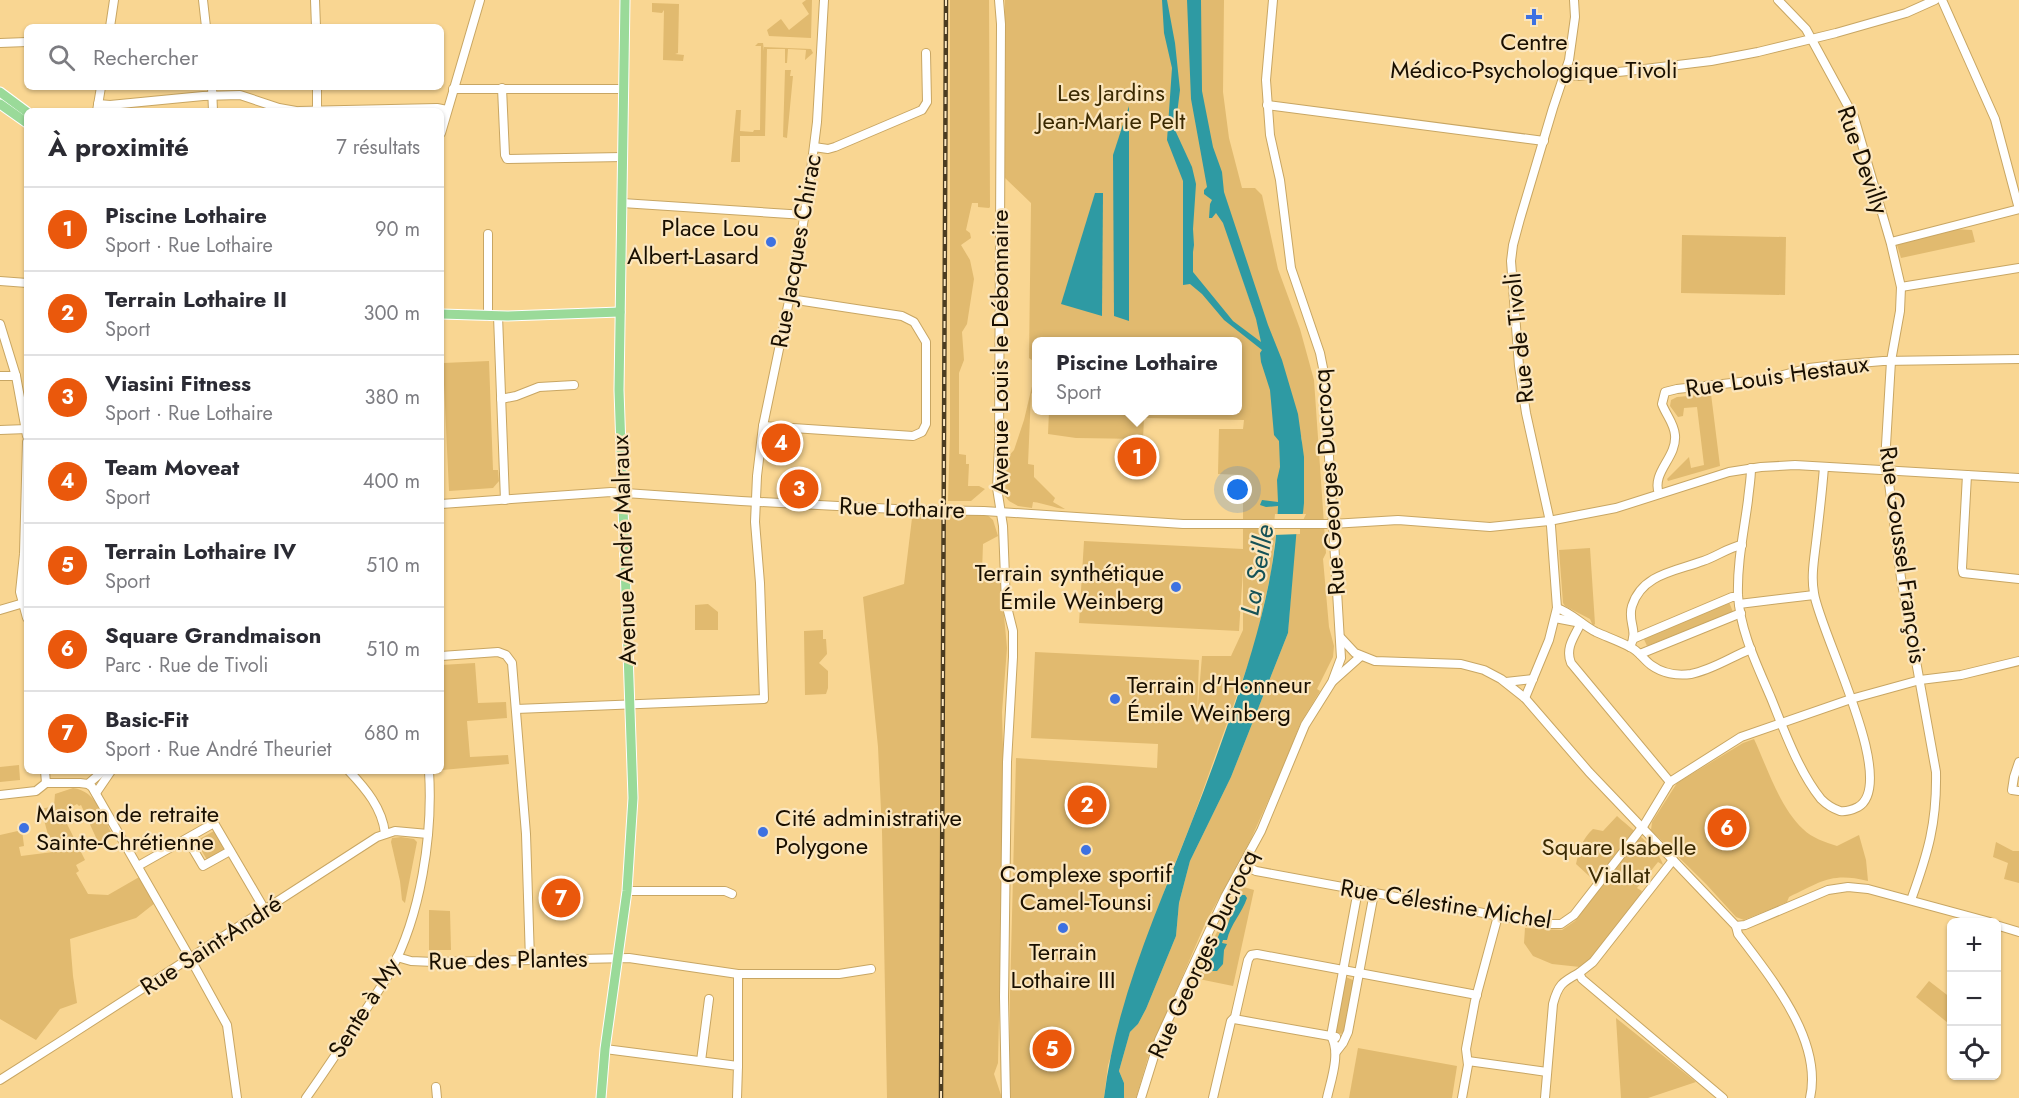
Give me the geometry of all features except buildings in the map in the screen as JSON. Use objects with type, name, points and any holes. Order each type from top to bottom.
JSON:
[{"type":"main road","name":"Avenue André Malraux","points":[[601,1098],[605,1049],[627,891],[633,798],[619,390],[625,0]]},
{"type":"main road","points":[[0,92],[24,110]]},
{"type":"main road","points":[[0,104],[24,121]]},
{"type":"main road","points":[[444,314],[493,316],[620,312]]},
{"type":"street","points":[[110,24],[114,0]]},
{"type":"street","points":[[203,0],[206,24]]},
{"type":"street","points":[[315,0],[316,24]]},
{"type":"street","points":[[444,122],[480,0]]},
{"type":"street","name":"Rue Jacques Chirac","points":[[630,704],[764,699],[760,583],[755,522],[756,501],[763,426],[805,215],[814,147],[824,0]]},
{"type":"street","name":"Avenue Louis le Débonnaire","points":[[999,0],[1001,184],[997,491],[1003,526],[1006,603],[1012,631],[1013,657],[1007,762],[1004,997],[1006,1098]]},
{"type":"street","name":"Rue Georges Ducrocq","points":[[1141,1098],[1162,1033],[1210,928],[1265,824],[1305,725],[1332,682],[1341,658],[1324,373],[1320,353],[1291,268],[1280,180],[1270,135],[1266,80],[1273,0]]},
{"type":"street","name":"Rue de Tivoli","points":[[1525,698],[1549,640],[1557,608],[1550,521],[1526,413],[1511,277],[1513,245],[1569,60],[1575,17],[1574,0]]},
{"type":"street","name":"Rue Devilly","points":[[1778,0],[1802,23],[1854,117],[1891,242],[1901,287]]},
{"type":"street","points":[[1565,74],[1578,76],[1711,61],[1758,52],[1906,13],[1935,0]]},
{"type":"street","points":[[1891,242],[2019,209],[1995,119],[1942,0]]},
{"type":"street","points":[[0,43],[24,42]]},
{"type":"street","points":[[814,147],[828,149],[835,147],[922,110],[927,102],[926,53]]},
{"type":"street","points":[[502,88],[507,159],[512,161],[622,157]]},
{"type":"street","points":[[453,89],[624,89]]},
{"type":"street","points":[[101,90],[98,107],[212,91],[240,95],[279,108]]},
{"type":"street","points":[[317,90],[317,108]]},
{"type":"street","points":[[212,91],[213,108]]},
{"type":"street","points":[[1267,105],[1392,123],[1421,124],[1506,138],[1544,141]]},
{"type":"street","points":[[622,203],[805,215]]},
{"type":"street","points":[[488,234],[501,399],[505,500]]},
{"type":"street","points":[[1901,287],[2019,268]]},
{"type":"street","points":[[0,281],[24,283]]},
{"type":"street","name":"Rue Goussel François","points":[[1901,287],[1900,311],[1891,361],[1885,462],[1901,578],[1936,772],[1937,800],[1927,855],[1911,900]]},
{"type":"street","points":[[763,426],[913,436],[922,432],[926,424],[926,342],[914,322],[902,316],[790,299]]},
{"type":"street","points":[[0,324],[16,376],[24,420]]},
{"type":"street","points":[[1891,361],[2019,359]]},
{"type":"street","name":"Rue Louis Hestaux","points":[[1659,494],[1656,488],[1657,478],[1672,456],[1675,446],[1674,427],[1662,404],[1665,392],[1768,379],[1835,364],[1891,361]]},
{"type":"street","points":[[0,376],[16,376]]},
{"type":"street","points":[[501,399],[539,387],[574,385]]},
{"type":"street","points":[[0,430],[24,431]]},
{"type":"street","name":"Rue Lothaire","points":[[444,504],[622,492],[1183,524],[1332,524],[1398,520],[1490,527],[1550,521],[1611,509],[1710,478],[1751,468],[1783,465],[2019,478]]},
{"type":"street","points":[[1751,468],[1739,567],[1739,600],[1751,649],[1780,723],[1806,775],[1820,797],[1833,808],[1848,811],[1861,806],[1865,799],[1869,776],[1866,743],[1852,699],[1820,617],[1813,591],[1824,467]]},
{"type":"street","points":[[1967,475],[1963,573],[2019,579]]},
{"type":"street","points":[[1635,638],[1630,615],[1631,607],[1645,585],[1661,574],[1705,561],[1742,545]]},
{"type":"street","points":[[24,554],[20,592],[24,600]]},
{"type":"street","points":[[1630,647],[1635,638],[1732,597],[1739,600],[1813,591]]},
{"type":"street","points":[[0,610],[24,602]]},
{"type":"street","points":[[1557,608],[1581,623]]},
{"type":"street","points":[[1640,654],[1741,613]]},
{"type":"street","points":[[1555,618],[1581,623],[1630,647],[1650,665],[1662,671],[1682,674],[1702,671],[1751,649]]},
{"type":"street","points":[[1581,623],[1568,652],[1571,663],[1670,782],[1741,737],[1780,723],[1852,699],[1920,680],[1970,673],[2019,661]]},
{"type":"street","points":[[1341,637],[1350,649],[1375,661],[1461,664],[1484,670],[1506,682],[1525,698],[1641,828],[1736,926],[1738,934],[1776,984],[1807,1045],[1813,1077],[1810,1098]]},
{"type":"street","points":[[444,656],[498,652],[506,655],[512,663],[526,834],[530,960]]},
{"type":"street","name":"Rue Georges Ducrocq","points":[[1332,682],[1361,656]]},
{"type":"street","points":[[1506,682],[1533,679]]},
{"type":"street","points":[[516,709],[630,704]]},
{"type":"street","points":[[2015,790],[2014,777],[2019,762]]},
{"type":"street","points":[[45,774],[46,783]]},
{"type":"street","points":[[0,795],[36,791],[46,783],[88,784],[100,774]]},
{"type":"street","points":[[96,793],[109,774]]},
{"type":"street","points":[[352,774],[372,797],[383,822],[385,833],[395,831],[428,834]]},
{"type":"street","name":"Sente à My","points":[[306,1098],[386,979],[397,957],[419,891],[428,834],[429,774]]},
{"type":"street","name":"Rue Célestine Michel","points":[[1243,865],[1256,871],[1374,893],[1552,925],[1561,924],[1574,915],[1641,828],[1670,782]]},
{"type":"street","points":[[88,784],[96,793],[227,1025],[237,1098]]},
{"type":"street","points":[[138,866],[214,824],[265,910]]},
{"type":"street","name":"Rue Saint-André","points":[[0,1080],[385,833]]},
{"type":"street","points":[[187,838],[203,866],[230,851]]},
{"type":"street","points":[[1545,1098],[1556,991],[1560,984],[1593,962],[1673,860]]},
{"type":"street","points":[[1736,926],[1745,926],[1838,887],[1857,887],[1976,918]]},
{"type":"street","points":[[1327,1098],[1336,1052],[1335,1042],[1331,1036],[1358,890]]},
{"type":"street","points":[[627,891],[725,891],[732,894]]},
{"type":"street","points":[[1336,1052],[1348,1032],[1374,893]]},
{"type":"street","points":[[1462,1098],[1468,1060],[1466,1049],[1477,995],[1498,916]]},
{"type":"street","points":[[2001,926],[2019,932]]},
{"type":"street","points":[[1213,1098],[1251,955],[1257,954],[1477,995]]},
{"type":"street","name":"Rue des Plantes","points":[[397,957],[411,961],[434,962],[619,958],[738,974],[839,974],[871,969]]},
{"type":"street","points":[[1579,973],[1582,979],[1723,1098]]},
{"type":"street","points":[[737,1098],[738,974]]},
{"type":"street","points":[[701,1061],[709,999]]},
{"type":"street","points":[[1234,1019],[1345,1039]]},
{"type":"street","points":[[605,1049],[738,1065]]},
{"type":"street","points":[[1468,1060],[1547,1072]]},
{"type":"street","points":[[436,1087],[437,1098]]},
{"type":"green space","points":[[812,0],[811,38],[769,36],[767,30],[781,19],[789,30],[809,14],[802,3]]},
{"type":"green space","points":[[950,0],[989,0],[990,207],[978,207],[978,203],[972,203],[966,230],[970,233],[971,238],[961,245],[970,260],[974,279],[967,324],[962,332],[964,360],[959,373],[959,454],[966,455],[966,464],[969,464],[968,486],[979,486],[985,489],[971,501],[948,501]]},
{"type":"green space","name":"Les Jardins Jean-Marie Pelt","points":[[1005,0],[1224,0],[1223,92],[1229,138],[1242,188],[1255,188],[1262,195],[1278,269],[1300,329],[1314,380],[1326,553],[1323,559],[1329,627],[1334,646],[1333,657],[1317,689],[1320,691],[1300,724],[1251,839],[1205,924],[1149,1054],[1136,1098],[1124,1098],[1124,1083],[1119,1071],[1130,1032],[1138,1024],[1146,1009],[1176,936],[1179,903],[1190,861],[1231,777],[1288,633],[1302,439],[1223,202],[1240,271],[1290,419],[1271,573],[1255,645],[1192,821],[1166,886],[1108,1065],[1104,1098],[1010,1098],[1010,995],[1016,758],[1157,768],[1158,744],[1031,738],[1035,652],[1199,660],[1197,716],[1202,656],[1231,656],[1243,630],[1243,570],[1239,631],[1079,623],[1084,541],[1243,549],[1243,475],[1218,474],[1219,429],[1243,429],[1244,420],[1144,418],[1143,439],[1076,438],[1048,434],[1049,415],[1242,415],[1242,337],[1032,337],[1032,360],[1029,358],[1031,203],[1005,178]]},
{"type":"green space","points":[[652,3],[679,4],[678,53],[675,54],[684,55],[683,61],[663,60],[664,10],[662,13],[652,12]]},
{"type":"green space","points":[[763,43],[764,51],[764,47],[811,49],[813,53],[805,60],[806,50],[788,49],[787,63],[785,63],[785,49],[767,49],[765,136],[740,136],[740,162],[731,162],[736,110],[741,110],[740,131],[760,130],[761,46],[755,46]]},
{"type":"green space","points":[[785,70],[791,70],[790,76],[793,76],[787,138],[783,137]]},
{"type":"green space","points":[[1954,229],[1972,230],[1975,242],[1901,258],[1897,245]]},
{"type":"green space","points":[[1682,235],[1786,237],[1785,295],[1681,293]]},
{"type":"green space","points":[[489,361],[493,470],[498,470],[499,481],[493,488],[449,491],[444,363]]},
{"type":"green space","points":[[1032,386],[1028,464],[1034,465],[1034,477],[1055,498],[1053,502],[1065,509],[1033,502],[1032,508],[1018,506],[1004,495],[1005,460],[1014,450]]},
{"type":"green space","points":[[1711,394],[1720,466],[1668,481],[1667,479],[1689,457],[1691,468],[1704,465],[1697,407],[1684,408],[1683,416],[1678,417],[1670,406],[1671,400],[1677,397]]},
{"type":"green space","points":[[913,510],[986,514],[993,520],[998,536],[983,544],[982,572],[1000,572],[1007,648],[1002,712],[1004,787],[998,1063],[994,1074],[1002,1098],[887,1098],[882,831],[878,747],[863,597],[904,584]]},
{"type":"green space","points":[[1590,548],[1595,624],[1593,626],[1590,619],[1563,603],[1559,550]]},
{"type":"green space","points":[[1729,602],[1733,612],[1647,646],[1643,637]]},
{"type":"green space","points":[[708,604],[718,612],[718,630],[695,630],[695,605]]},
{"type":"green space","points":[[823,630],[827,654],[819,663],[828,671],[828,688],[826,694],[805,695],[804,631]]},
{"type":"green space","points":[[475,663],[478,703],[506,702],[507,718],[467,721],[470,757],[508,755],[509,764],[444,770],[444,665]]},
{"type":"green space","points":[[1754,739],[1781,799],[1803,829],[1837,846],[1859,835],[1866,860],[1868,881],[1855,878],[1827,880],[1789,897],[1787,902],[1744,920],[1736,917],[1651,830],[1652,822],[1677,783],[1743,743]]},
{"type":"green space","points":[[19,765],[20,780],[0,782],[0,767]]},
{"type":"green space","points":[[73,788],[81,790],[94,799],[113,836],[99,844],[81,805],[77,804],[64,811],[66,814],[63,816],[85,860],[76,865],[79,871],[76,873],[88,894],[108,895],[141,876],[155,903],[136,918],[70,939],[77,1003],[60,1009],[36,1040],[0,1019],[0,835],[22,830],[24,846],[19,847],[21,856],[53,852],[41,809],[54,806],[55,794]]},
{"type":"green space","name":"Square Isabelle Viallat","points":[[1617,816],[1650,846],[1663,865],[1658,862],[1637,888],[1642,891],[1636,903],[1590,961],[1580,967],[1552,964],[1533,956],[1524,943],[1525,928],[1562,930],[1575,921],[1600,886],[1576,864],[1577,859],[1589,833],[1593,829],[1603,831]]},
{"type":"green space","points":[[214,831],[225,850],[207,860],[196,841]]},
{"type":"green space","points":[[392,838],[414,839],[417,842],[405,903],[402,900],[391,842]]},
{"type":"green space","points":[[1996,842],[2013,851],[2019,851],[2019,883],[2004,879],[2008,863],[1993,857]]},
{"type":"green space","points":[[1240,886],[1254,890],[1233,986],[1194,978]]},
{"type":"green space","points":[[429,910],[450,911],[451,950],[429,950]]},
{"type":"green space","points":[[1346,977],[1355,981],[1344,1034],[1335,1033]]},
{"type":"green space","points":[[1929,981],[1947,995],[1947,1022],[1916,997]]},
{"type":"green space","points":[[1616,1018],[1696,1082],[1648,1098],[1621,1098]]},
{"type":"green space","points":[[1358,1048],[1457,1066],[1452,1098],[1349,1098]]},
{"type":"water","points":[[1162,0],[1167,0],[1180,90],[1175,130],[1192,167],[1196,184],[1193,272],[1233,321],[1261,342],[1256,319],[1223,223],[1216,213],[1209,218],[1212,200],[1204,194],[1207,187],[1191,99],[1187,0],[1201,0],[1202,91],[1213,147],[1222,172],[1224,192],[1268,325],[1282,360],[1298,414],[1304,457],[1304,503],[1303,513],[1297,526],[1288,633],[1231,777],[1190,861],[1179,903],[1176,936],[1146,1009],[1138,1024],[1130,1032],[1119,1071],[1124,1083],[1124,1098],[1104,1098],[1118,1026],[1139,957],[1215,761],[1251,653],[1274,556],[1278,506],[1260,505],[1262,500],[1278,502],[1277,480],[1280,467],[1279,441],[1274,435],[1270,390],[1261,362],[1262,350],[1224,320],[1202,294],[1190,284],[1183,285],[1183,181],[1167,140],[1172,68],[1164,33]]},
{"type":"water","points":[[1129,106],[1129,321],[1114,316],[1113,155]]},
{"type":"water","points":[[1095,193],[1103,193],[1102,316],[1061,304]]},
{"type":"water","points":[[1241,895],[1247,898],[1227,940],[1223,940],[1222,943],[1227,944],[1223,964],[1217,971],[1207,971],[1205,968],[1212,948],[1221,930],[1228,924]]},
{"type":"pier","points":[[1275,514],[1306,514],[1300,527],[1300,534],[1273,535]]},
{"type":"railway","points":[[941,1098],[946,0]]},
{"type":"place","name":"Centre Médico-Psychologique Tivoli","points":[[1534,17]]},
{"type":"place","name":"Place Lou Albert-Lasard","points":[[771,242]]},
{"type":"place","name":"Team Moveat","points":[[781,443]]},
{"type":"place","name":"Piscine Lothaire","points":[[1137,457]]},
{"type":"place","name":"Viasini Fitness","points":[[799,489]]},
{"type":"place","name":"Terrain synthétique Émile Weinberg","points":[[1176,587]]},
{"type":"place","name":"Terrain d'Honneur Émile Weinberg","points":[[1115,699]]},
{"type":"place","name":"Terrain Lothaire II","points":[[1087,805]]},
{"type":"place","name":"Maison de retraite Sainte-Chrétienne","points":[[24,828]]},
{"type":"place","name":"Square Grandmaison","points":[[1727,828]]},
{"type":"place","name":"Cité administrative Polygone","points":[[763,832]]},
{"type":"place","name":"Complexe sportif Camel-Tounsi","points":[[1086,850]]},
{"type":"place","name":"Basic-Fit","points":[[561,898]]},
{"type":"place","name":"Terrain Lothaire III","points":[[1063,928]]},
{"type":"place","name":"Terrain Lothaire IV","points":[[1052,1049]]},
{"type":"water label","name":"La Seille","points":[[1257,570]]}]
